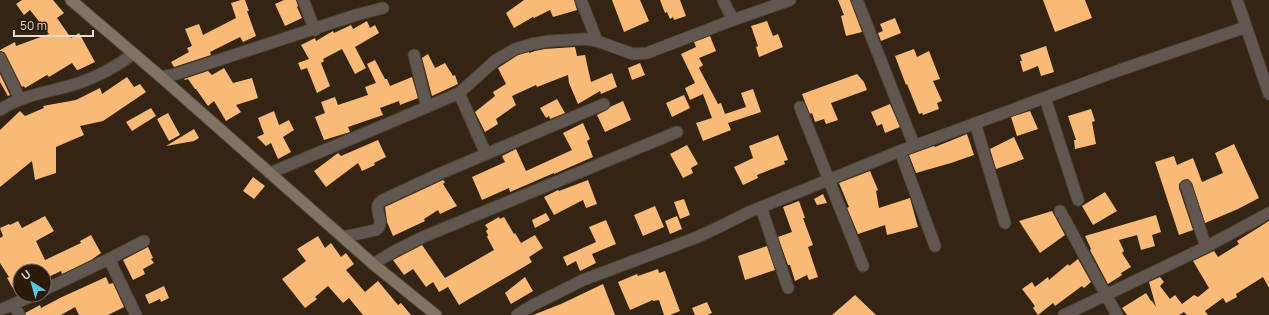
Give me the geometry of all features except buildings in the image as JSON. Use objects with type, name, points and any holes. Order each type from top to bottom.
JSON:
[{"type":"main road","points":[[71,0],[161,77],[373,264],[436,315]]},
{"type":"street","points":[[302,0],[314,30]]},
{"type":"street","points":[[581,0],[598,41]]},
{"type":"street","points":[[723,0],[733,20]]},
{"type":"street","points":[[270,173],[427,108],[458,93],[496,60],[515,49],[550,41],[585,39],[598,41],[633,54],[647,53],[790,0]]},
{"type":"street","points":[[857,0],[914,145]]},
{"type":"street","points":[[1237,0],[1239,30],[1269,94]]},
{"type":"street","points":[[161,77],[176,74],[356,15],[383,8]]},
{"type":"street","points":[[517,315],[533,305],[583,280],[695,238],[761,207],[914,145],[1120,70],[1239,30]]},
{"type":"street","points":[[0,110],[19,99],[79,83],[105,73],[133,54]]},
{"type":"street","points":[[414,55],[427,108]]},
{"type":"street","points":[[0,58],[19,99]]},
{"type":"street","points":[[458,93],[486,154]]},
{"type":"street","points":[[1044,98],[1078,200]]},
{"type":"street","points":[[343,237],[376,230],[380,227],[377,208],[383,200],[604,104]]},
{"type":"street","points":[[800,107],[863,266]]},
{"type":"street","points":[[975,123],[1005,223]]},
{"type":"street","points":[[373,264],[423,237],[677,132]]},
{"type":"street","points":[[900,151],[935,246]]},
{"type":"street","points":[[1186,186],[1206,247]]},
{"type":"street","points":[[761,207],[788,288]]},
{"type":"street","points":[[1060,211],[1117,315]]},
{"type":"street","points":[[1064,315],[1206,247],[1269,213]]},
{"type":"street","points":[[52,286],[144,241]]},
{"type":"street","points":[[109,259],[136,315]]},
{"type":"street","points":[[0,310],[14,304],[19,315]]}]
